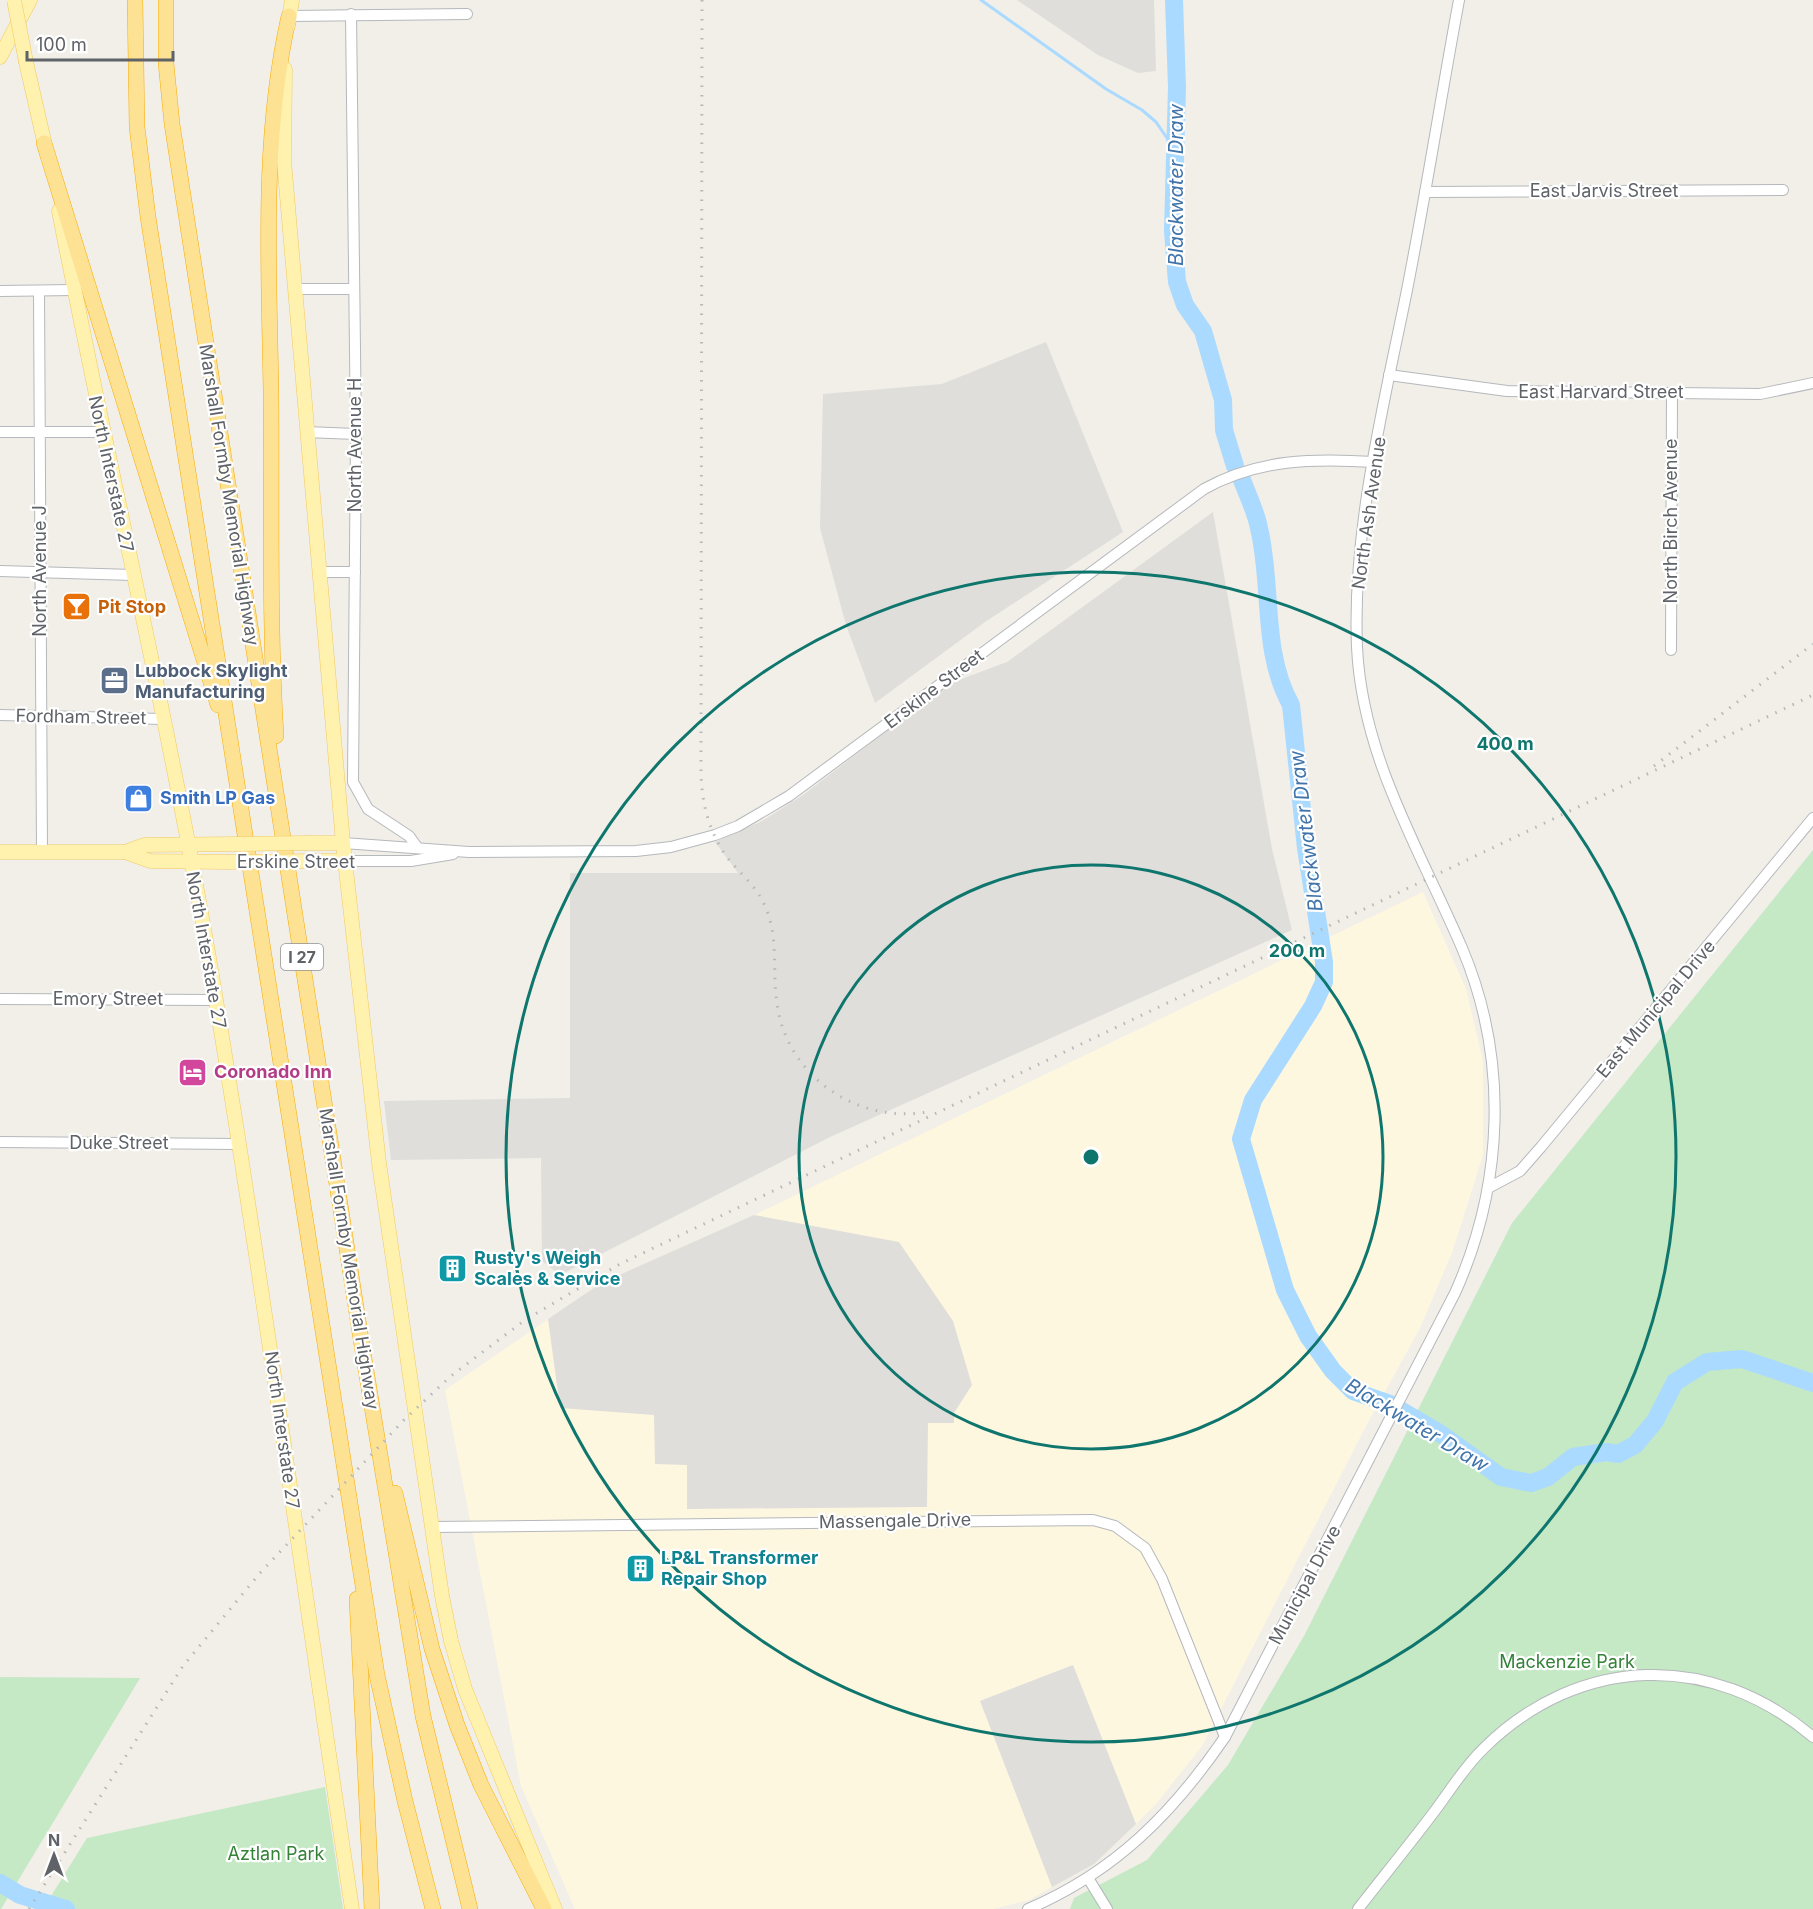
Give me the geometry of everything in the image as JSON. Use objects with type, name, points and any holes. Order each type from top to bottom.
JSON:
[{"type":"highway","name":"Marshall Formby Memorial Highway","points":[[135,0],[137,127],[148,217],[358,1560],[390,1738],[433,1909]]},
{"type":"highway","name":"Marshall Formby Memorial Highway","points":[[166,0],[166,63],[172,124],[364,1359],[423,1716],[470,1909]]},
{"type":"highway","points":[[280,823],[273,691],[269,213],[274,101],[289,16]]},
{"type":"highway","points":[[44,143],[232,751]]},
{"type":"highway","points":[[364,1359],[438,1668],[470,1759],[544,1909]]},
{"type":"highway","points":[[358,1560],[358,1639],[372,1909]]},
{"type":"main road","name":"North Interstate 27","points":[[14,0],[188,844],[238,1144],[352,1909]]},
{"type":"main road","points":[[0,57],[30,0]]},
{"type":"main road","points":[[292,0],[285,54],[284,161],[343,843],[379,1163],[432,1527],[451,1641],[465,1689],[555,1909]]},
{"type":"main road","name":"Erskine Street","points":[[125,852],[144,845],[343,843]]},
{"type":"main road","name":"Erskine Street","points":[[0,852],[125,852],[150,861],[346,861]]},
{"type":"street","name":"North Ash Avenue","points":[[1459,0],[1374,462],[1358,566],[1357,650],[1372,734],[1390,791],[1462,948],[1479,999],[1491,1055],[1495,1091],[1494,1145],[1488,1188]]},
{"type":"street","name":"North Avenue H","points":[[351,14],[356,434],[353,782],[368,808],[409,836],[417,847]]},
{"type":"street","points":[[289,16],[467,14]]},
{"type":"street","name":"East Jarvis Street","points":[[1425,192],[1783,190]]},
{"type":"street","points":[[294,289],[354,289]]},
{"type":"street","points":[[0,291],[74,290]]},
{"type":"street","name":"North Avenue J","points":[[39,291],[42,852]]},
{"type":"street","name":"East Harvard Street","points":[[1389,375],[1507,391],[1760,394],[1813,383]]},
{"type":"street","name":"North Birch Avenue","points":[[1671,650],[1672,392]]},
{"type":"street","points":[[0,432],[103,432]]},
{"type":"street","points":[[306,432],[356,434]]},
{"type":"street","name":"Erskine Street","points":[[343,843],[469,852],[636,851],[693,842],[738,826],[798,789],[1204,489],[1242,471],[1269,464],[1317,459],[1374,462]]},
{"type":"street","points":[[0,571],[40,570],[133,575]]},
{"type":"street","points":[[320,572],[355,572]]},
{"type":"street","name":"Fordham Street","points":[[0,715],[163,718]]},
{"type":"street","name":"East Municipal Drive","points":[[1488,1188],[1520,1171],[1813,818]]},
{"type":"street","name":"Erskine Street","points":[[346,861],[411,861],[469,852]]},
{"type":"street","name":"Emory Street","points":[[0,999],[215,1000]]},
{"type":"street","name":"Duke Street","points":[[0,1142],[238,1144]]},
{"type":"street","name":"Municipal Drive","points":[[1028,1909],[1088,1878],[1155,1825],[1199,1775],[1226,1737],[1401,1400],[1467,1266],[1488,1188]]},
{"type":"street","name":"Massengale Drive","points":[[432,1527],[1093,1520],[1115,1526],[1145,1548],[1162,1579],[1226,1737]]},
{"type":"street","points":[[1358,1909],[1484,1748],[1530,1711],[1575,1690],[1625,1676],[1665,1674],[1696,1678],[1749,1694],[1813,1737]]},
{"type":"street","points":[[1088,1878],[1107,1909]]},
{"type":"shaded area","points":[[1017,0],[1154,0],[1156,71],[1138,73],[1098,55]]},
{"type":"shaded area","points":[[1046,342],[1123,532],[985,622],[875,703],[846,625],[820,528],[823,394],[942,384]]},
{"type":"shaded area","points":[[1213,512],[1272,849],[1292,930],[830,1137],[560,1275],[542,1261],[541,1158],[391,1160],[384,1101],[570,1098],[570,873],[738,873],[715,842],[762,821],[803,795],[948,684],[1007,662]]},
{"type":"shaded area","points":[[1423,892],[1466,989],[1483,1061],[1483,1155],[1452,1253],[1420,1328],[1366,1426],[1202,1746],[1155,1805],[1136,1824],[1073,1665],[980,1701],[1052,1887],[1029,1900],[993,1909],[575,1909],[521,1786],[445,1390],[601,1283],[754,1215]]},
{"type":"shaded area","points":[[754,1215],[899,1242],[953,1321],[972,1385],[954,1413],[954,1423],[928,1423],[927,1507],[687,1509],[687,1465],[655,1464],[654,1415],[560,1408],[548,1319],[601,1283]]},
{"type":"shaded area","points":[[1073,1665],[1136,1824],[1094,1864],[1052,1887],[980,1701]]},
{"type":"green space","name":"Mackenzie Park","points":[[1813,850],[1813,1909],[1070,1909],[1074,1898],[1147,1860],[1228,1765],[1304,1636],[1512,1223]]},
{"type":"green space","points":[[0,1677],[140,1678],[1,1909],[0,1909]]},
{"type":"green space","name":"Aztlan Park","points":[[325,1787],[343,1909],[43,1909],[87,1838]]},
{"type":"waterway","points":[[981,0],[1106,89],[1142,110],[1156,122],[1176,151]]},
{"type":"waterway","name":"Blackwater Draw","points":[[1174,0],[1177,87],[1173,231],[1177,282],[1185,305],[1203,331],[1223,400],[1224,430],[1235,466]]},
{"type":"waterway","name":"Blackwater Draw","points":[[1242,480],[1254,510],[1263,550],[1275,663],[1291,705],[1306,848],[1324,962],[1324,982],[1313,1006],[1253,1100],[1241,1139],[1285,1290],[1308,1336],[1333,1371],[1353,1391],[1390,1404],[1441,1434],[1501,1477],[1531,1483],[1548,1477],[1573,1457],[1606,1452],[1618,1454],[1635,1445],[1655,1421],[1675,1382],[1707,1362],[1742,1359],[1813,1383]]},
{"type":"waterway","points":[[0,1883],[20,1895],[66,1909]]},
{"type":"railway","points":[[702,0],[701,774],[705,807],[720,847],[757,892],[770,919],[778,1010],[785,1035],[798,1057],[814,1077],[834,1092],[856,1104],[880,1111],[906,1114],[932,1111]]},
{"type":"railway","points":[[1654,766],[1813,644]]},
{"type":"railway","points":[[29,1909],[183,1666],[260,1573],[404,1420],[451,1376],[525,1320],[620,1264],[1813,695]]},
{"type":"place","name":"Pit Stop","points":[[77,607]]},
{"type":"place","name":"Lubbock Skylight Manufacturing","points":[[114,681]]},
{"type":"place","name":"Smith LP Gas","points":[[139,798]]},
{"type":"place","name":"Coronado Inn","points":[[193,1072]]},
{"type":"place","name":"Rusty's Weigh Scales & Service","points":[[453,1268]]},
{"type":"place","name":"LP&L Transformer Repair Shop","points":[[640,1568]]}]
